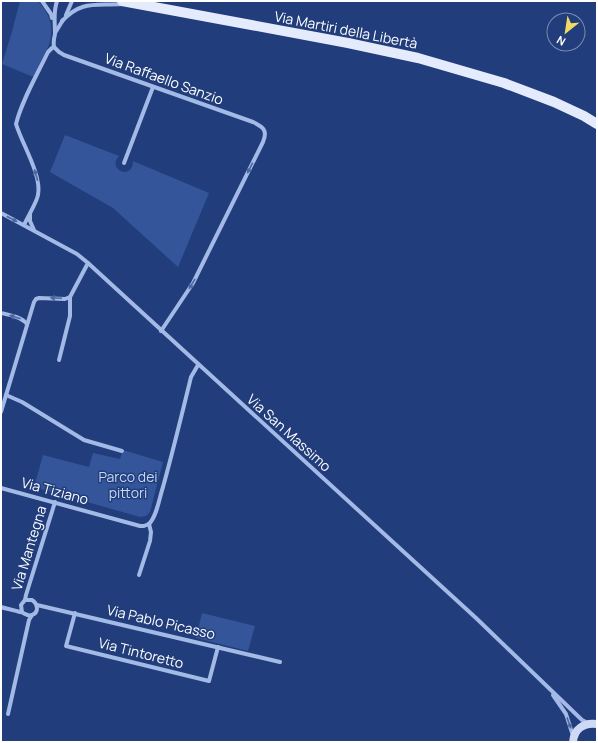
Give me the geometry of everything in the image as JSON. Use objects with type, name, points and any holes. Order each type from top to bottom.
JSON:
[{"type":"main road","name":"Via Martiri della Libertà","points":[[128,2],[348,43],[418,58],[504,83],[554,102],[584,116],[597,124]]},
{"type":"street","points":[[42,1],[52,14],[54,25]]},
{"type":"street","points":[[24,225],[38,196],[38,178],[16,124],[24,102],[48,52],[54,47],[54,15],[57,1]]},
{"type":"street","points":[[54,34],[72,1]]},
{"type":"street","points":[[62,21],[69,13],[86,5],[117,4],[128,2]]},
{"type":"street","name":"Via Raffaello Sanzio","points":[[54,47],[64,55],[253,122],[263,128],[265,132],[263,142],[193,283],[161,331]]},
{"type":"street","points":[[124,163],[153,87]]},
{"type":"street","points":[[30,212],[31,226],[36,232]]},
{"type":"street","name":"Via San Massimo","points":[[1,213],[77,254],[476,618],[582,720],[594,722]]},
{"type":"street","points":[[59,360],[70,316],[70,297],[88,264]]},
{"type":"street","points":[[1,412],[34,302],[39,298],[65,299],[70,297]]},
{"type":"street","points":[[1,313],[21,319],[27,324]]},
{"type":"street","points":[[138,575],[150,540],[151,532],[149,524],[154,517],[191,377],[198,365]]},
{"type":"street","points":[[6,395],[22,402],[84,440],[122,451]]},
{"type":"street","name":"Via Tiziano","points":[[1,488],[140,526],[149,524]]},
{"type":"street","name":"Via Mantegna","points":[[25,600],[55,502]]},
{"type":"street","points":[[8,714],[29,620],[37,609],[36,603],[32,600],[25,600],[21,605],[22,612]]},
{"type":"street","name":"Via Pablo Picasso","points":[[37,605],[280,662]]},
{"type":"street","points":[[1,607],[22,612],[26,615],[32,615]]},
{"type":"street","name":"Via Tintoretto","points":[[75,613],[66,646],[209,681],[218,647]]},
{"type":"street","name":"Via San Massimo","points":[[548,688],[566,714],[573,739]]},
{"type":"street","points":[[573,739],[578,728],[594,722]]},
{"type":"green space","points":[[20,1],[38,1],[46,11],[50,21],[51,38],[34,76],[2,64]]},
{"type":"green space","points":[[65,135],[119,156],[116,161],[116,166],[121,171],[129,171],[132,167],[133,161],[209,193],[178,267],[113,208],[50,172]]},
{"type":"green space","name":"Parco dei pittori","points":[[123,450],[163,462],[150,512],[146,516],[140,517],[34,487],[43,455],[89,467],[93,453],[120,459]]},
{"type":"green space","points":[[202,613],[255,626],[248,651],[196,638]]}]
